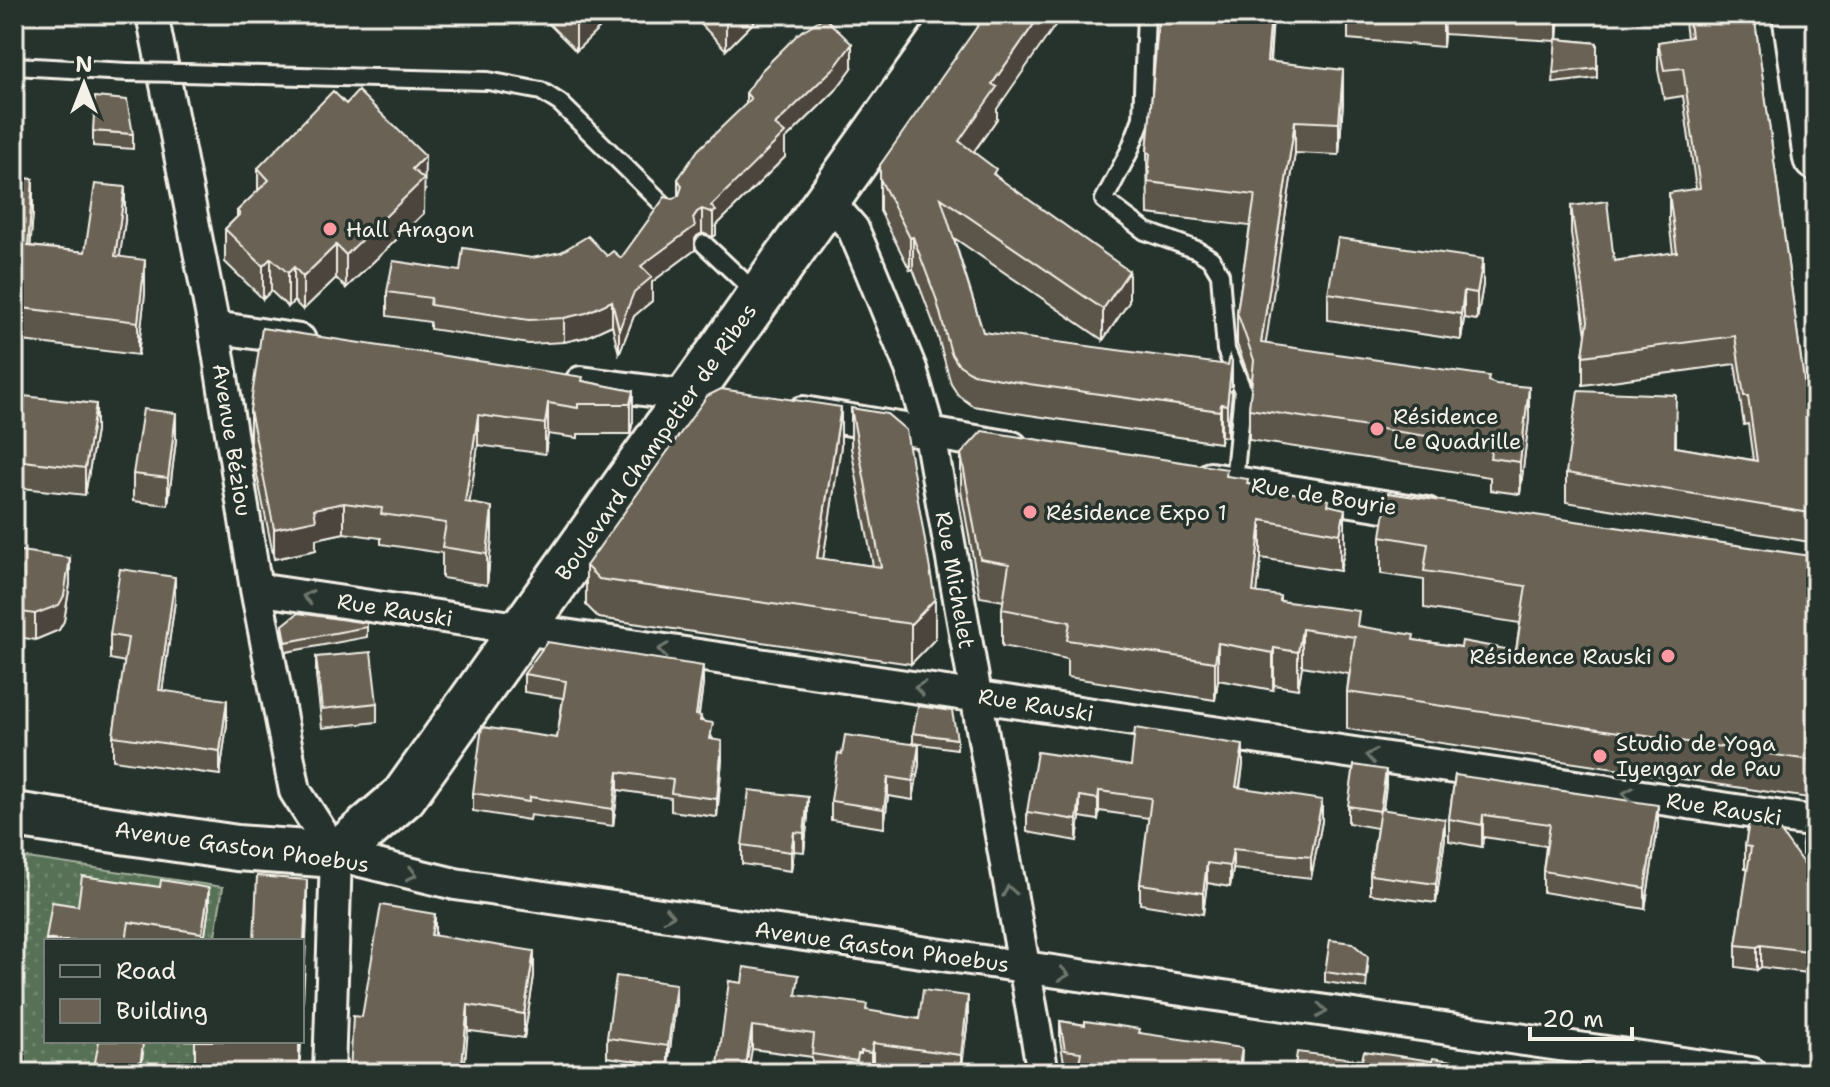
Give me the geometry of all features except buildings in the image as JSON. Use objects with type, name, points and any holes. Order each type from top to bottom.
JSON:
[{"type":"main road","name":"Boulevard Champetier de Ribes","points":[[336,855],[404,796],[960,14]]},
{"type":"main road","points":[[1802,21],[1816,158]]},
{"type":"main road","name":"Avenue Gaston Phoebus","points":[[14,815],[237,848],[336,855]]},
{"type":"street","name":"Avenue Béziou","points":[[152,14],[214,327],[256,589],[295,791],[336,855]]},
{"type":"street","name":"Rue Michelet","points":[[828,200],[853,229],[911,369],[930,435],[1043,1073]]},
{"type":"street","points":[[214,327],[335,345]]},
{"type":"street","points":[[556,378],[730,401]]},
{"type":"street","points":[[777,407],[1033,451]]},
{"type":"street","name":"Rue de Boyrie","points":[[1188,475],[1454,517]]},
{"type":"street","name":"Rue Rauski","points":[[256,589],[1816,822]]},
{"type":"street","points":[[329,1073],[336,855]]},
{"type":"street","name":"Avenue Gaston Phoebus","points":[[336,855],[455,884],[1751,1073]]},
{"type":"lane","points":[[1146,14],[1142,118],[1129,152],[1104,200],[1145,231],[1204,254],[1220,274],[1226,350],[1243,391],[1234,482]]},
{"type":"lane","points":[[14,66],[488,81],[541,91],[560,103],[671,212]]},
{"type":"lane","points":[[704,244],[759,296]]},
{"type":"green space","points":[[14,856],[223,887],[214,939],[44,939],[44,1043],[200,1043],[195,1073],[140,1073],[143,1051],[127,1048],[95,1073],[70,1073],[14,1065]]},
{"type":"place","name":"Hall Aragon","points":[[330,229]]},
{"type":"place","name":"Résidence Le Quadrille","points":[[1377,429]]},
{"type":"place","name":"Résidence Expo 1","points":[[1030,512]]},
{"type":"place","name":"Résidence Rauski","points":[[1668,656]]},
{"type":"place","name":"Studio de Yoga Iyengar de Pau","points":[[1600,756]]}]
